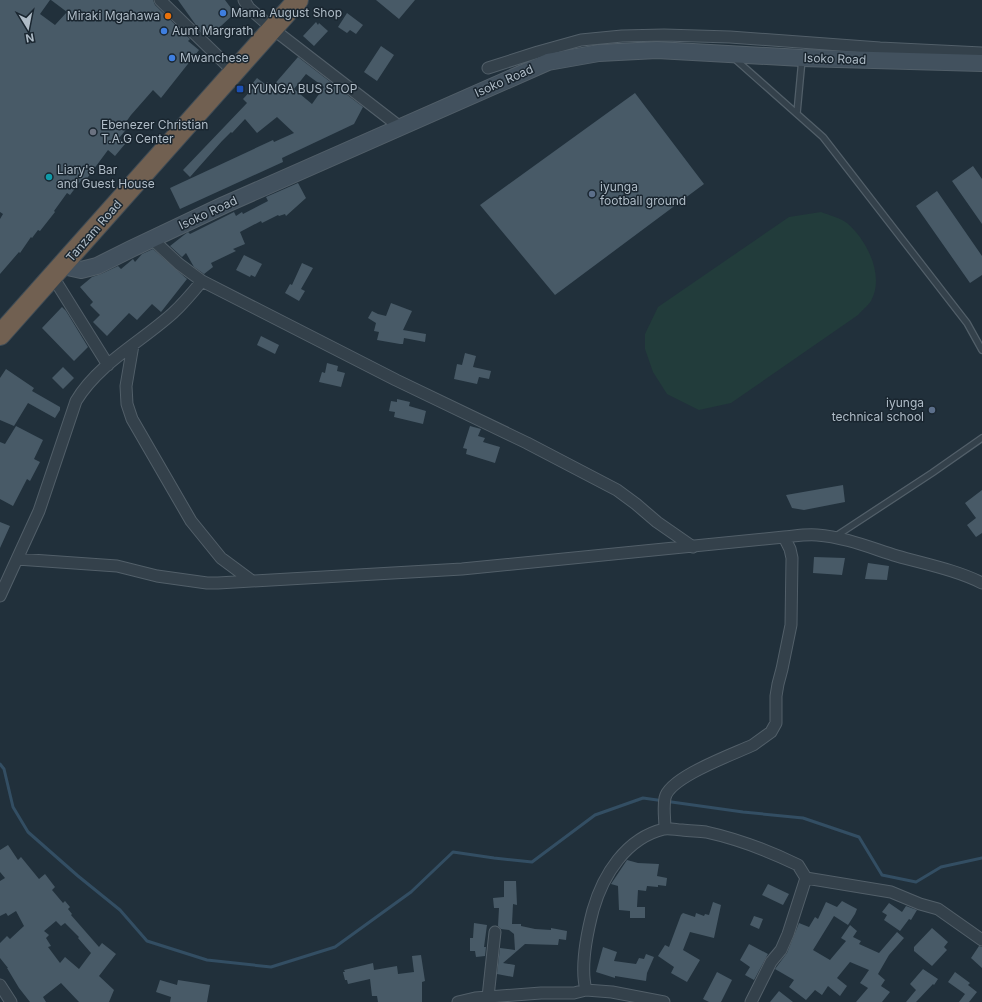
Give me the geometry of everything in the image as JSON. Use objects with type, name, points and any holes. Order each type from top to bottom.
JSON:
[{"type":"highway","name":"Tanzam Road","points":[[0,335],[58,272],[298,0]]},
{"type":"street","points":[[160,0],[234,72]]},
{"type":"street","points":[[244,0],[249,8],[272,29],[400,127]]},
{"type":"street","points":[[488,68],[573,42],[594,38],[622,36],[664,35],[730,37],[880,48],[982,53]]},
{"type":"street","name":"Isoko Road","points":[[58,272],[81,270],[97,266],[152,239],[400,127],[531,69],[555,61],[598,52],[664,50],[802,58],[982,63]]},
{"type":"street","points":[[152,239],[179,264],[202,281],[389,377],[527,443],[617,490],[657,522],[694,547]]},
{"type":"street","points":[[58,272],[108,365]]},
{"type":"street","points":[[0,596],[38,511],[76,401],[83,390],[95,375],[173,314],[186,302],[202,281]]},
{"type":"street","points":[[133,345],[126,386],[127,404],[132,419],[198,531],[221,558],[252,581]]},
{"type":"street","points":[[17,559],[117,566],[157,576],[207,583],[462,569],[816,535],[835,537],[931,565],[982,583]]},
{"type":"street","points":[[665,829],[665,797],[672,788],[689,774],[753,745],[768,735],[774,728],[777,715],[776,696],[791,625],[792,558],[790,549],[784,537]]},
{"type":"street","points":[[586,990],[583,971],[592,913],[601,886],[615,863],[627,850],[636,842],[665,829],[706,832],[750,845],[798,865],[806,878],[891,892],[938,910],[982,940]]},
{"type":"street","points":[[751,1002],[771,962],[781,950],[788,934],[806,878]]},
{"type":"street","points":[[488,997],[495,932]]},
{"type":"street","points":[[0,984],[11,1002]]},
{"type":"street","points":[[458,1002],[488,997],[541,998],[586,990],[612,992],[664,1002]]},
{"type":"lane","points":[[731,54],[824,137],[967,323],[982,350]]},
{"type":"lane","points":[[797,113],[802,58]]},
{"type":"lane","points":[[835,537],[982,438]]},
{"type":"green space","points":[[821,212],[847,223],[861,239],[867,249],[872,259],[876,281],[875,291],[868,305],[858,315],[731,403],[699,410],[667,394],[653,372],[645,349],[645,334],[658,307],[789,217]]},
{"type":"building","points":[[0,0],[50,0],[40,14],[55,25],[67,12],[51,0],[153,0],[155,5],[190,39],[188,41],[199,50],[161,98],[153,90],[126,122],[129,126],[119,138],[125,144],[115,156],[108,150],[85,181],[82,179],[70,195],[67,193],[54,211],[55,212],[40,231],[38,230],[32,238],[31,237],[20,253],[19,252],[0,274],[0,219],[3,214],[0,212]]},
{"type":"building","points":[[178,0],[225,0],[234,14],[209,37],[198,28]]},
{"type":"building","points":[[376,0],[415,0],[399,19]]},
{"type":"building","points":[[347,13],[363,25],[356,34],[350,30],[347,33],[338,27]]},
{"type":"building","points":[[316,22],[328,31],[314,46],[303,36]]},
{"type":"building","points":[[381,46],[394,55],[377,81],[364,72]]},
{"type":"building","points":[[298,57],[363,107],[354,124],[282,158],[283,162],[180,209],[170,188],[273,140],[274,142],[294,133],[277,117],[257,133],[245,119],[222,141],[190,177],[183,170],[247,103],[243,99],[254,87],[251,85],[257,78],[265,84],[267,82],[272,87]],"holes":[[[306,74],[324,87],[312,104],[294,89]]]},
{"type":"building","name":"iyunga football ground","points":[[635,93],[704,184],[555,295],[480,205]]},
{"type":"building","points":[[973,166],[982,179],[982,224],[952,181]]},
{"type":"building","points":[[298,183],[306,198],[286,216],[285,214],[278,215],[262,223],[261,221],[240,232],[245,244],[233,249],[236,251],[211,263],[213,267],[204,274],[194,267],[186,253],[182,257],[170,246],[188,232],[190,234],[234,212],[236,216],[242,212],[243,214],[268,201],[266,197]]},
{"type":"building","points":[[937,191],[982,256],[982,275],[970,283],[916,206]]},
{"type":"building","points":[[153,249],[187,279],[161,312],[152,304],[137,320],[129,313],[107,336],[93,322],[100,315],[90,305],[93,302],[80,287],[92,277],[118,266],[121,269],[133,259],[135,262],[142,254]]},
{"type":"building","points":[[244,255],[262,264],[255,277],[251,275],[250,277],[236,270]]},
{"type":"building","points":[[302,263],[313,268],[301,289],[305,291],[299,301],[285,293],[290,284],[292,285]]},
{"type":"building","points":[[391,303],[412,311],[403,330],[426,334],[425,342],[404,338],[403,344],[377,340],[379,332],[374,331],[376,323],[368,318],[372,311],[386,316]]},
{"type":"building","points":[[62,307],[88,347],[74,361],[42,328]]},
{"type":"building","points":[[261,336],[279,345],[275,354],[257,345]]},
{"type":"building","points":[[465,353],[476,356],[473,367],[491,371],[489,379],[479,377],[477,384],[454,379],[457,364],[462,365]]},
{"type":"building","points":[[327,363],[338,366],[337,371],[345,373],[341,387],[319,382],[322,372],[325,373]]},
{"type":"building","points":[[63,367],[74,378],[63,389],[52,378]]},
{"type":"building","points":[[6,369],[34,388],[32,391],[60,407],[60,410],[55,418],[28,403],[14,426],[0,420],[0,378]]},
{"type":"building","points":[[397,399],[410,402],[409,406],[426,411],[423,424],[394,417],[395,412],[389,411],[391,401],[397,402]]},
{"type":"building","points":[[16,426],[43,440],[34,459],[40,462],[30,481],[27,479],[13,506],[0,499],[0,442],[5,444]]},
{"type":"building","points":[[470,426],[481,429],[478,436],[485,438],[483,442],[500,447],[495,463],[466,454],[467,449],[463,448]]},
{"type":"building","points":[[843,485],[845,502],[804,510],[792,508],[786,495]]},
{"type":"building","points":[[982,490],[982,533],[976,537],[967,525],[976,518],[965,503]]},
{"type":"building","points":[[0,522],[10,526],[0,548]]},
{"type":"building","points":[[814,557],[845,558],[842,575],[813,573]]},
{"type":"building","points":[[868,563],[889,566],[887,580],[865,579]]},
{"type":"building","points":[[8,845],[18,860],[21,857],[39,879],[45,874],[55,887],[52,890],[63,903],[65,901],[70,907],[68,909],[72,914],[71,915],[99,947],[102,943],[116,954],[99,976],[114,990],[109,1002],[79,1002],[61,983],[43,997],[46,1002],[30,1002],[19,988],[8,968],[0,958],[0,943],[7,936],[10,939],[24,926],[16,911],[8,916],[6,913],[0,916],[0,881],[5,878],[0,872],[0,850]],"holes":[[[56,921],[61,926],[65,923],[79,937],[78,938],[91,953],[79,969],[65,957],[60,963],[48,947],[51,946],[46,938],[49,935],[44,931]]]},
{"type":"building","points":[[627,860],[638,863],[659,864],[657,876],[667,878],[666,886],[647,886],[646,891],[638,890],[637,907],[645,907],[645,918],[630,918],[630,911],[619,910],[618,886],[611,884]]},
{"type":"building","points":[[504,881],[516,881],[517,905],[513,904],[512,924],[521,924],[521,926],[535,929],[551,930],[551,928],[567,931],[566,940],[559,939],[558,945],[525,944],[503,963],[515,965],[513,977],[497,974],[500,948],[515,950],[514,934],[509,930],[501,929],[498,926],[499,908],[494,908],[493,898],[504,897]]},
{"type":"building","points":[[768,884],[789,894],[783,905],[762,895]]},
{"type":"building","points":[[842,901],[857,909],[855,914],[848,925],[834,916],[813,950],[830,960],[846,941],[841,938],[850,925],[857,931],[853,937],[861,941],[859,944],[879,953],[897,932],[904,938],[889,955],[878,974],[885,980],[881,986],[890,992],[882,1002],[856,1002],[868,988],[860,983],[869,970],[850,962],[837,978],[847,986],[840,996],[828,986],[822,995],[815,990],[806,1000],[789,987],[794,980],[775,969],[787,953],[799,923],[809,927],[815,917],[818,919],[826,902],[837,907]]},
{"type":"building","points":[[713,902],[721,905],[714,938],[690,932],[683,950],[700,960],[687,982],[671,973],[674,967],[658,956],[665,945],[669,947],[683,913],[695,917],[696,913],[704,916],[705,914],[709,915]]},
{"type":"building","points":[[889,903],[902,912],[906,906],[917,910],[911,920],[909,919],[900,931],[884,920],[887,915],[882,912]]},
{"type":"building","points":[[754,916],[763,919],[759,929],[750,925]]},
{"type":"building","points":[[474,923],[487,925],[484,947],[486,947],[485,956],[476,957],[475,951],[470,951],[470,938],[473,938]]},
{"type":"building","points":[[932,928],[948,942],[944,947],[947,950],[932,966],[914,951],[914,947]]},
{"type":"building","points":[[749,944],[768,954],[754,980],[745,975],[750,967],[740,960]]},
{"type":"building","points":[[979,946],[982,947],[982,968],[971,958]]},
{"type":"building","points":[[603,947],[617,952],[614,961],[636,964],[639,958],[644,959],[646,954],[654,957],[647,973],[646,981],[615,976],[615,978],[596,972]]},
{"type":"building","points":[[421,955],[425,981],[422,982],[422,1002],[378,1002],[377,996],[372,996],[370,979],[348,984],[347,980],[345,980],[344,970],[373,963],[374,970],[397,966],[398,974],[414,972],[412,956]]},
{"type":"building","points":[[923,969],[938,979],[934,985],[933,984],[916,1002],[906,1002],[916,990],[910,984]]},
{"type":"building","points":[[717,972],[732,980],[721,1002],[709,1002],[703,999]]},
{"type":"building","points":[[955,972],[970,983],[968,985],[977,992],[969,1002],[959,1002],[965,994],[948,982]]},
{"type":"building","points":[[160,980],[177,985],[178,980],[210,985],[207,1002],[170,1002],[171,997],[156,992]]},
{"type":"building","points":[[779,991],[793,1002],[770,1002]]},
{"type":"waterway","points":[[0,764],[4,769],[13,807],[28,832],[78,876],[120,910],[147,941],[207,960],[271,967],[335,947],[411,892],[453,852],[532,862],[595,815],[643,798],[743,812],[803,818],[859,837],[882,875],[916,882],[941,867],[982,858]]},
{"type":"place","name":"Mama August Shop","points":[[223,13]]},
{"type":"place","name":"Miraki Mgahawa","points":[[168,16]]},
{"type":"place","name":"Aunt Margrath","points":[[164,31]]},
{"type":"place","name":"Mwanchese","points":[[172,58]]},
{"type":"place","name":"IYUNGA BUS STOP","points":[[240,89]]},
{"type":"place","name":"Ebenezer Christian T.A.G Center","points":[[93,132]]},
{"type":"place","name":"Liary's Bar and Guest House","points":[[49,177]]},
{"type":"place","name":"iyunga football ground","points":[[592,194]]},
{"type":"place","name":"iyunga technical school","points":[[932,410]]}]
